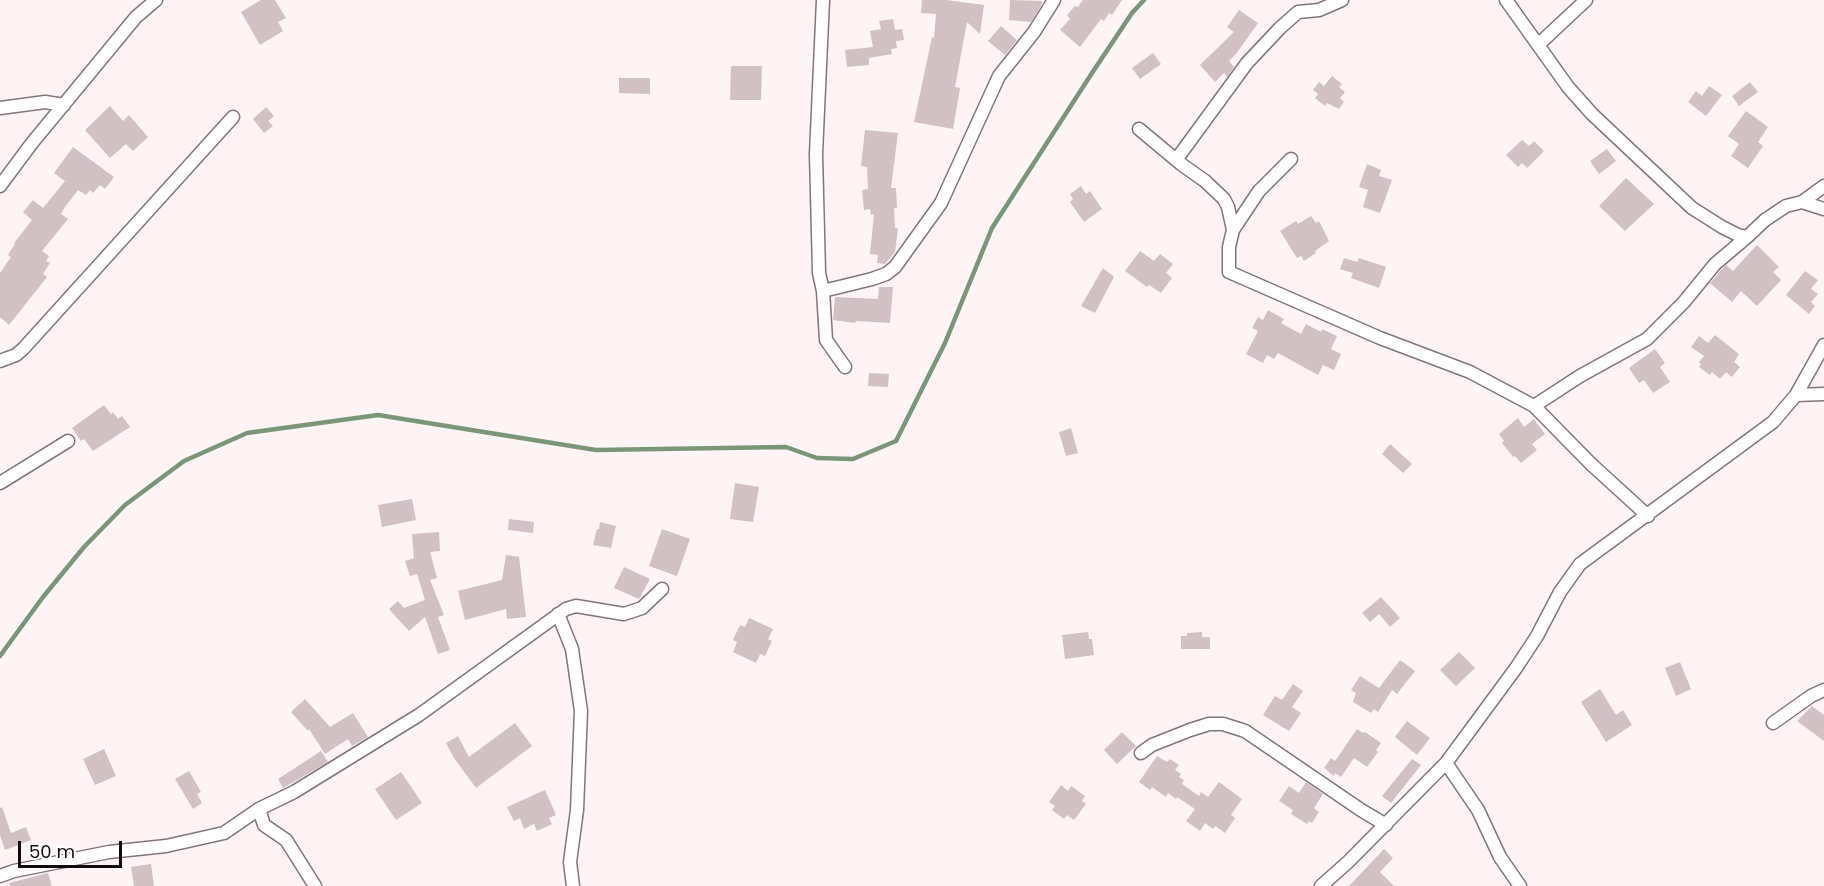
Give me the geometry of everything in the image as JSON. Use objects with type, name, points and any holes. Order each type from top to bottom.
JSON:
[{"type":"street","points":[[0,186],[136,17],[156,0]]},
{"type":"street","points":[[823,0],[816,154],[819,273],[823,291],[826,340],[845,367]]},
{"type":"street","points":[[823,291],[873,279],[886,274],[895,267],[941,203],[999,76],[1034,32],[1054,0]]},
{"type":"street","points":[[1176,160],[1247,63],[1280,28],[1298,12],[1319,10],[1342,0]]},
{"type":"street","points":[[1506,0],[1568,87],[1592,114],[1692,208],[1722,227],[1747,237]]},
{"type":"street","points":[[1539,44],[1586,0]]},
{"type":"street","points":[[0,108],[45,102],[64,105]]},
{"type":"street","points":[[0,361],[16,356],[23,349],[233,117]]},
{"type":"street","points":[[1139,129],[1220,194],[1228,207],[1233,230]]},
{"type":"street","points":[[1291,159],[1259,191],[1233,230],[1229,248],[1229,272],[1380,338],[1470,372],[1534,406],[1648,516]]},
{"type":"street","points":[[1534,406],[1580,376],[1647,339],[1684,302],[1715,264],[1765,220],[1786,206],[1802,202],[1824,186]]},
{"type":"street","points":[[1802,202],[1824,209]]},
{"type":"street","points":[[1321,886],[1386,825],[1446,763],[1516,668],[1537,636],[1560,592],[1580,564],[1773,422],[1796,395],[1824,346]]},
{"type":"street","points":[[1796,395],[1824,394]]},
{"type":"street","points":[[0,483],[68,441]]},
{"type":"street","points":[[0,876],[14,871],[109,852],[199,840],[224,833],[259,809],[294,792],[419,715],[566,609],[576,606],[624,614],[642,608],[662,589]]},
{"type":"street","points":[[558,614],[572,649],[581,711],[577,810],[570,862],[573,886]]},
{"type":"street","points":[[1773,723],[1811,696],[1824,690]]},
{"type":"street","points":[[1141,753],[1152,745],[1190,730],[1209,724],[1223,724],[1245,731],[1386,825]]},
{"type":"street","points":[[1446,763],[1478,810],[1500,857],[1520,886]]},
{"type":"street","points":[[259,809],[264,825],[286,840],[315,886]]},
{"type":"building","points":[[261,0],[275,0],[286,18],[278,22],[283,31],[260,45],[241,12]]},
{"type":"building","points":[[922,0],[946,0],[984,5],[980,34],[967,22],[955,87],[960,88],[953,129],[914,122],[932,37],[934,38],[936,14],[921,13]]},
{"type":"building","points":[[1010,0],[1042,1],[1042,4],[1031,22],[1009,20]]},
{"type":"building","points":[[1083,0],[1122,0],[1112,15],[1109,13],[1104,21],[1101,19],[1080,47],[1060,30],[1070,19],[1067,15]]},
{"type":"building","points":[[1239,10],[1258,23],[1229,61],[1234,67],[1227,77],[1224,73],[1215,82],[1200,65],[1234,32],[1227,27]]},
{"type":"building","points":[[893,19],[895,30],[902,29],[904,40],[896,41],[897,48],[891,49],[892,54],[869,58],[869,65],[847,67],[845,50],[873,47],[870,31],[881,29],[879,21]]},
{"type":"building","points":[[1001,26],[1017,40],[1005,55],[988,41]]},
{"type":"building","points":[[1153,53],[1161,64],[1140,79],[1132,68]]},
{"type":"building","points":[[731,66],[762,66],[761,100],[730,100]]},
{"type":"building","points":[[1332,76],[1342,84],[1339,87],[1345,92],[1340,98],[1344,102],[1339,109],[1327,103],[1325,106],[1315,98],[1318,94],[1313,90],[1319,82],[1324,86]]},
{"type":"building","points":[[619,78],[650,78],[650,94],[619,93]]},
{"type":"building","points":[[1750,82],[1758,92],[1739,106],[1732,96]]},
{"type":"building","points":[[1709,86],[1722,95],[1706,116],[1688,102],[1696,91],[1702,96]]},
{"type":"building","points":[[110,106],[123,121],[129,115],[148,137],[133,151],[126,144],[110,158],[85,130]]},
{"type":"building","points":[[266,107],[274,116],[268,121],[273,126],[264,133],[253,119]]},
{"type":"building","points":[[1746,111],[1768,127],[1758,142],[1763,146],[1748,168],[1731,156],[1739,144],[1728,136]]},
{"type":"building","points":[[865,130],[898,133],[891,188],[896,188],[895,228],[898,228],[895,252],[885,264],[877,263],[878,255],[870,254],[874,214],[871,215],[870,209],[864,210],[862,190],[868,189],[867,167],[861,166]]},
{"type":"building","points":[[1522,140],[1529,146],[1534,141],[1544,151],[1527,168],[1522,163],[1518,167],[1506,155]]},
{"type":"building","points":[[73,147],[114,177],[105,189],[100,185],[93,193],[90,190],[86,195],[78,190],[65,207],[61,214],[68,219],[42,251],[49,256],[46,261],[50,263],[43,274],[47,277],[9,325],[0,317],[0,273],[11,257],[8,255],[14,243],[32,220],[23,212],[33,200],[43,208],[65,181],[54,173]]},
{"type":"building","points":[[1607,149],[1616,161],[1599,174],[1590,161]]},
{"type":"building","points":[[1367,164],[1381,170],[1379,176],[1392,180],[1380,213],[1363,207],[1368,190],[1359,187]]},
{"type":"building","points":[[1626,178],[1654,204],[1625,231],[1599,206]]},
{"type":"building","points":[[1081,186],[1086,194],[1090,191],[1102,209],[1084,222],[1070,202],[1073,199],[1070,194]]},
{"type":"building","points":[[1311,216],[1316,223],[1319,221],[1329,241],[1304,261],[1301,256],[1297,258],[1280,231],[1296,221],[1298,224]]},
{"type":"building","points":[[1757,245],[1779,267],[1773,272],[1781,280],[1757,306],[1741,291],[1732,302],[1710,283],[1726,265],[1733,271]]},
{"type":"building","points":[[1140,251],[1154,261],[1160,254],[1173,264],[1166,273],[1172,278],[1161,293],[1149,285],[1147,287],[1125,271]]},
{"type":"building","points":[[1344,258],[1357,262],[1359,258],[1386,267],[1379,288],[1351,278],[1353,273],[1340,269]]},
{"type":"building","points":[[1103,268],[1114,277],[1095,313],[1081,306]]},
{"type":"building","points":[[1805,271],[1818,280],[1811,289],[1818,294],[1811,302],[1815,306],[1809,314],[1786,295]]},
{"type":"building","points":[[879,287],[893,287],[890,323],[856,321],[855,323],[833,320],[835,297],[878,299]]},
{"type":"building","points":[[1268,310],[1284,319],[1281,323],[1301,334],[1306,324],[1321,332],[1322,329],[1337,336],[1331,349],[1341,354],[1334,370],[1323,365],[1318,375],[1278,353],[1274,359],[1267,355],[1263,363],[1246,354],[1258,331],[1252,328],[1258,317],[1263,320]]},
{"type":"building","points":[[1715,335],[1739,354],[1734,362],[1740,367],[1732,377],[1726,372],[1720,379],[1712,372],[1710,375],[1699,367],[1701,364],[1699,362],[1704,356],[1691,347],[1699,336],[1708,343]]},
{"type":"building","points":[[1655,349],[1665,363],[1660,367],[1670,382],[1653,393],[1644,380],[1639,383],[1629,368]]},
{"type":"building","points":[[869,373],[889,374],[888,387],[868,386]]},
{"type":"building","points":[[104,405],[118,419],[122,416],[130,427],[93,451],[84,439],[81,441],[72,428]]},
{"type":"building","points":[[1518,418],[1524,427],[1534,419],[1545,434],[1532,444],[1537,450],[1521,463],[1502,443],[1504,441],[1499,434]]},
{"type":"building","points":[[1071,428],[1078,453],[1066,456],[1059,432]]},
{"type":"building","points":[[1390,444],[1412,464],[1403,473],[1382,454]]},
{"type":"building","points":[[735,483],[759,487],[753,522],[730,519]]},
{"type":"building","points":[[412,499],[416,520],[382,527],[378,505]]},
{"type":"building","points":[[509,519],[534,522],[533,533],[508,530]]},
{"type":"building","points":[[600,522],[616,526],[611,548],[593,545]]},
{"type":"building","points":[[662,529],[690,539],[677,576],[649,566]]},
{"type":"building","points":[[439,532],[440,551],[430,552],[437,578],[430,580],[444,615],[438,617],[450,650],[438,654],[425,617],[409,631],[389,609],[398,601],[404,608],[425,600],[417,574],[410,576],[405,561],[414,558],[412,534]]},
{"type":"building","points":[[506,555],[519,557],[526,617],[507,619],[506,609],[465,620],[458,591],[502,580]]},
{"type":"building","points":[[624,567],[650,579],[639,599],[614,588]]},
{"type":"building","points":[[1381,597],[1400,618],[1390,627],[1379,614],[1370,622],[1362,613]]},
{"type":"building","points":[[749,618],[773,629],[768,639],[772,641],[765,656],[760,654],[756,663],[733,652],[737,642],[733,640],[740,625],[745,627]]},
{"type":"building","points":[[1088,632],[1089,639],[1092,639],[1094,655],[1065,659],[1062,635]]},
{"type":"building","points":[[1202,632],[1202,637],[1210,637],[1210,649],[1181,649],[1181,636],[1187,636],[1187,633]]},
{"type":"building","points":[[1459,652],[1475,668],[1456,686],[1440,670]]},
{"type":"building","points":[[1400,660],[1415,671],[1397,694],[1392,690],[1378,712],[1374,709],[1371,713],[1353,702],[1356,693],[1351,690],[1360,676],[1379,688]]},
{"type":"building","points":[[1680,662],[1691,689],[1676,696],[1665,668]]},
{"type":"building","points":[[1293,684],[1303,691],[1292,707],[1301,713],[1289,731],[1263,715],[1275,696],[1282,700]]},
{"type":"building","points":[[1600,689],[1616,715],[1623,710],[1632,725],[1606,742],[1581,702]]},
{"type":"building","points":[[305,699],[330,727],[353,713],[368,737],[352,746],[348,739],[325,754],[309,729],[308,731],[291,712]]},
{"type":"building","points":[[1812,706],[1824,715],[1824,741],[1797,721]]},
{"type":"building","points":[[1407,721],[1430,738],[1417,755],[1395,737]]},
{"type":"building","points":[[515,723],[532,746],[476,788],[446,743],[458,736],[469,757]]},
{"type":"building","points":[[1357,729],[1381,743],[1376,750],[1378,752],[1367,767],[1354,758],[1341,777],[1335,773],[1334,776],[1324,768],[1331,758],[1335,761]]},
{"type":"building","points":[[1122,732],[1136,746],[1117,764],[1104,750]]},
{"type":"building","points":[[104,749],[116,776],[95,785],[83,759]]},
{"type":"building","points":[[321,751],[328,762],[283,788],[278,779]]},
{"type":"building","points":[[1157,756],[1167,762],[1170,759],[1179,765],[1175,770],[1184,780],[1182,784],[1199,796],[1201,792],[1208,797],[1219,782],[1242,799],[1231,815],[1235,818],[1225,833],[1205,823],[1200,831],[1186,821],[1195,809],[1177,797],[1176,799],[1168,793],[1166,797],[1152,787],[1150,790],[1139,782]]},
{"type":"building","points":[[1412,759],[1421,765],[1391,803],[1382,796]]},
{"type":"building","points":[[189,771],[201,792],[197,794],[202,803],[193,809],[175,779]]},
{"type":"building","points":[[401,772],[422,803],[396,820],[375,789]]},
{"type":"building","points":[[1306,782],[1323,794],[1314,808],[1319,812],[1312,823],[1309,821],[1307,824],[1291,814],[1293,810],[1279,801],[1289,786],[1299,793]]},
{"type":"building","points":[[1061,785],[1068,791],[1071,786],[1085,796],[1082,801],[1086,804],[1074,820],[1067,815],[1064,819],[1052,810],[1055,806],[1049,802]]},
{"type":"building","points":[[545,790],[556,815],[549,818],[552,824],[537,831],[534,824],[524,829],[520,818],[514,821],[507,807]]},
{"type":"building","points":[[2,807],[11,833],[26,827],[31,840],[5,850],[0,835],[0,808]]},
{"type":"building","points":[[1384,849],[1393,858],[1380,872],[1394,886],[1349,886]]},
{"type":"building","points":[[151,864],[154,886],[134,886],[131,867]]},
{"type":"building","points":[[48,873],[52,886],[10,886],[9,883]]},
{"type":"waterway","points":[[0,656],[43,597],[84,547],[125,505],[184,461],[247,433],[378,415],[596,450],[786,447],[817,458],[853,459],[896,441],[945,343],[992,228],[1092,73],[1132,13],[1144,0]]}]
